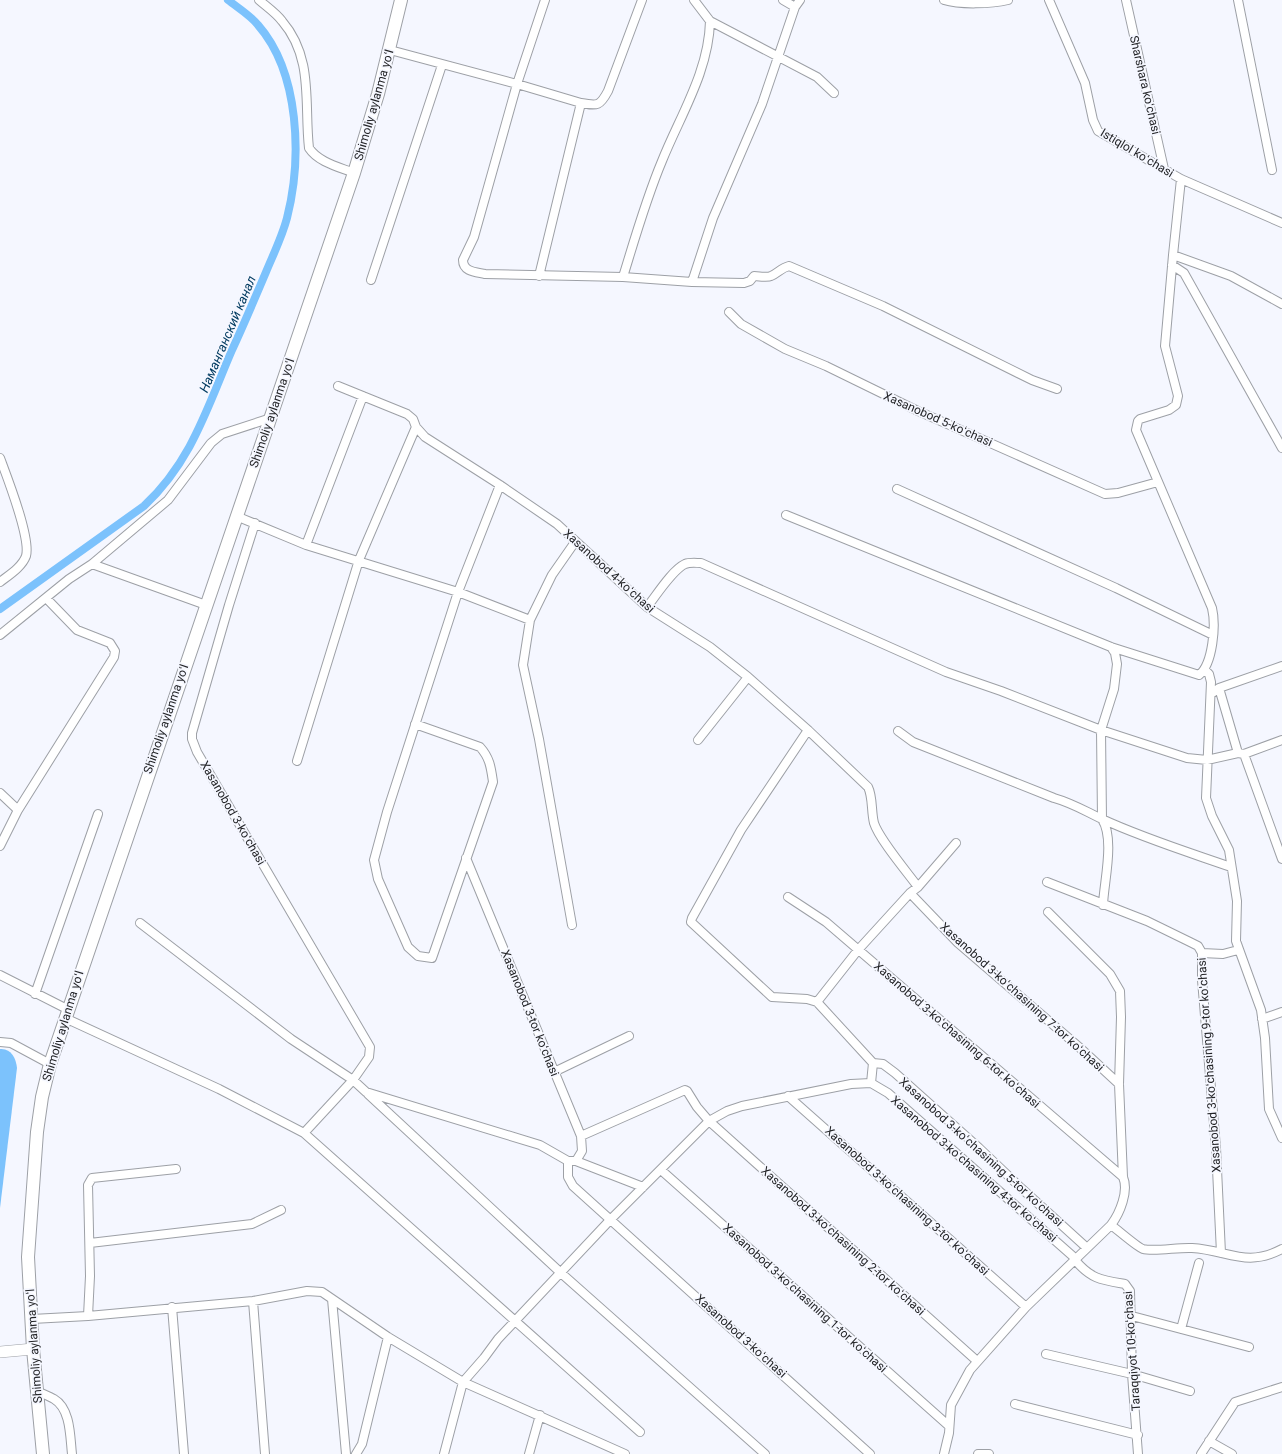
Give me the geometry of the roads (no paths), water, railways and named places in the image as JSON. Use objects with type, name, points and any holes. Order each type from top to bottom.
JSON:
[{"type":"main road","name":"Shimoliy aylanma yoʻl","points":[[43,1454],[33,1349],[28,1257],[31,1195],[37,1132],[42,1098],[50,1064],[66,1013],[354,173],[390,50],[401,0]]},
{"type":"main road","points":[[0,1352],[33,1349]]},
{"type":"street","points":[[260,0],[283,21],[299,53],[307,75],[309,148],[313,154],[322,160],[354,173]]},
{"type":"street","points":[[545,0],[517,84],[474,237],[463,260],[463,264],[468,270],[485,274],[624,277],[692,282],[744,283],[750,282],[754,276],[768,277],[783,267],[789,266],[883,306],[1032,380],[1057,389]]},
{"type":"street","points":[[390,50],[517,84],[581,104],[595,106],[602,103],[642,0]]},
{"type":"street","points":[[694,0],[710,21],[817,77],[834,93]]},
{"type":"street","points":[[782,0],[795,7]]},
{"type":"street","points":[[692,282],[713,218],[762,104],[795,7],[800,0]]},
{"type":"street","points":[[944,0],[953,3],[1000,2],[1008,0]]},
{"type":"street","name":"Istiqlol koʻchasi","points":[[1049,0],[1085,83],[1092,120],[1098,131],[1180,179],[1282,223]]},
{"type":"street","name":"Sharshara koʻchasi","points":[[1126,0],[1164,169]]},
{"type":"street","points":[[1238,0],[1272,170]]},
{"type":"street","points":[[624,277],[661,162],[701,71],[710,37],[710,21]]},
{"type":"street","points":[[371,280],[442,65]]},
{"type":"street","points":[[539,276],[581,104]]},
{"type":"street","points":[[786,515],[1111,646],[1199,675],[1206,670],[1215,619],[1212,608],[1136,430],[1140,419],[1169,410],[1176,405],[1178,396],[1165,346],[1180,179]]},
{"type":"street","points":[[1173,255],[1231,276],[1282,304]]},
{"type":"street","points":[[1172,265],[1184,273],[1282,448]]},
{"type":"street","name":"Xasanobod 5-koʻchasi","points":[[729,312],[741,324],[785,349],[826,366],[918,411],[1105,494],[1118,493],[1158,482]]},
{"type":"street","name":"Xasanobod 4-koʻchasi","points":[[338,386],[407,414],[413,419],[416,428],[425,437],[557,524],[647,607],[710,647],[748,677],[868,786],[871,793],[870,801],[874,824],[918,887]]},
{"type":"street","points":[[306,545],[363,396]]},
{"type":"street","points":[[0,635],[69,579],[92,564],[168,500],[211,443],[222,434],[270,418]]},
{"type":"street","points":[[297,761],[359,560],[416,428]]},
{"type":"street","points":[[0,458],[11,489],[27,545],[26,556],[19,567],[0,582]]},
{"type":"street","points":[[415,724],[480,747],[487,755],[490,762],[494,782],[466,858],[434,956],[429,958],[418,956],[408,947],[378,879],[374,860],[415,724],[458,592],[500,485]]},
{"type":"street","points":[[897,489],[1102,582],[1213,635]]},
{"type":"street","points":[[236,516],[306,545],[359,560],[458,592],[530,620]]},
{"type":"street","name":"Xasanobod 3-koʻchasi","points":[[255,523],[228,605],[192,733],[192,739],[197,752],[370,1048],[370,1057],[352,1080],[304,1133]]},
{"type":"street","points":[[572,925],[543,759],[523,665],[530,620],[552,575],[576,542]]},
{"type":"street","points":[[647,607],[666,582],[683,565],[690,563],[701,563],[946,672],[1001,691],[1101,730],[1187,758],[1207,760],[1241,753],[1282,740]]},
{"type":"street","points":[[92,564],[206,605]]},
{"type":"street","points":[[0,846],[18,810],[112,663],[115,651],[110,643],[77,630],[46,598]]},
{"type":"street","points":[[1103,905],[1109,845],[1107,828],[1102,819],[1101,730],[1114,689],[1117,664],[1115,653],[1111,646]]},
{"type":"street","points":[[1211,694],[1219,688],[1282,666]]},
{"type":"street","points":[[1206,670],[1209,674],[1211,682],[1206,791],[1208,806],[1229,850],[1237,901],[1235,935],[1238,950],[1253,986],[1262,1019],[1265,1038],[1269,1109],[1282,1138]]},
{"type":"street","points":[[698,740],[748,677]]},
{"type":"street","points":[[1219,688],[1241,753],[1282,859]]},
{"type":"street","points":[[444,1454],[463,1382],[498,1340],[611,1219],[709,1121],[727,1111],[742,1106],[851,1084],[871,1083],[873,1063],[818,1002],[807,998],[772,997],[691,922],[741,830],[808,730]]},
{"type":"street","points":[[898,731],[913,742],[1054,798],[1076,805],[1102,819],[1181,850],[1231,867]]},
{"type":"street","points":[[0,793],[18,810]]},
{"type":"street","points":[[35,994],[98,814]]},
{"type":"street","points":[[818,1002],[858,950],[910,893],[918,887],[956,843]]},
{"type":"street","name":"Xasanobod 3-tor koʻchasi","points":[[466,858],[581,1136],[582,1151],[572,1161]]},
{"type":"street","name":"Xasanobod 3-koʻchasining 9-tor koʻchasi","points":[[1047,882],[1147,921],[1198,946],[1202,953],[1202,980],[1216,1148],[1221,1253]]},
{"type":"street","name":"Xasanobod 3-koʻchasining 7-tor koʻchasi","points":[[910,893],[958,943],[1079,1047],[1119,1084]]},
{"type":"street","name":"Xasanobod 3-koʻchasining 6-tor koʻchasi","points":[[788,898],[826,922],[1123,1177]]},
{"type":"street","points":[[944,1454],[949,1426],[949,1413],[954,1397],[977,1361],[1026,1307],[1111,1225],[1116,1218],[1124,1197],[1125,1182],[1123,1177],[1119,1084],[1121,1017],[1120,991],[1117,984],[1105,968],[1048,912]]},
{"type":"street","points":[[140,923],[292,1039],[352,1080],[562,1272],[765,1454]]},
{"type":"street","points":[[1202,953],[1223,954],[1238,950]]},
{"type":"street","points":[[0,975],[66,1013],[304,1133],[640,1432]]},
{"type":"street","points":[[1262,1019],[1282,1012]]},
{"type":"street","points":[[554,1072],[629,1036]]},
{"type":"street","points":[[0,1042],[11,1043],[50,1064]]},
{"type":"street","name":"Xasanobod 3-koʻchasining 5-tor koʻchasi","points":[[873,1063],[883,1064],[895,1073],[1087,1248]]},
{"type":"street","name":"Xasanobod 3-koʻchasining 4-tor koʻchasi","points":[[871,1083],[888,1093],[1075,1259]]},
{"type":"street","name":"Xasanobod 3-koʻchasining 2-tor koʻchasi","points":[[581,1136],[685,1090],[689,1093],[697,1107],[709,1121],[977,1361]]},
{"type":"street","points":[[366,1092],[540,1145],[572,1161],[643,1187]]},
{"type":"street","name":"Xasanobod 3-koʻchasining 3-tor koʻchasi","points":[[788,1096],[1026,1307]]},
{"type":"street","name":"Xasanobod 3-koʻchasi","points":[[572,1161],[570,1181],[870,1454]]},
{"type":"street","points":[[88,1316],[90,1276],[88,1185],[90,1180],[92,1178],[176,1168]]},
{"type":"street","name":"Xasanobod 3-koʻchasining 1-tor koʻchasi","points":[[661,1170],[949,1426]]},
{"type":"street","points":[[90,1243],[252,1224],[281,1210]]},
{"type":"street","points":[[1111,1225],[1142,1249],[1192,1248],[1240,1258],[1266,1257],[1282,1249]]},
{"type":"street","name":"Taraqqiyot 10-koʻchasi","points":[[1075,1259],[1090,1275],[1108,1282],[1128,1286],[1130,1291],[1132,1316],[1132,1374],[1138,1435],[1138,1454]]},
{"type":"street","points":[[1181,1329],[1199,1263]]},
{"type":"street","points":[[32,1319],[88,1316],[172,1307],[253,1301],[316,1291],[322,1292],[388,1337],[463,1382],[625,1454]]},
{"type":"street","points":[[332,1299],[346,1454]]},
{"type":"street","points":[[253,1301],[266,1454]]},
{"type":"street","points":[[172,1307],[184,1454]]},
{"type":"street","points":[[1132,1316],[1249,1347]]},
{"type":"street","points":[[356,1454],[362,1444],[388,1337]]},
{"type":"street","points":[[1046,1354],[1132,1374],[1190,1391]]},
{"type":"street","points":[[1202,1454],[1235,1402],[1282,1387]]},
{"type":"street","points":[[37,1391],[55,1399],[61,1406],[68,1420],[72,1454]]},
{"type":"street","points":[[1015,1404],[1138,1435]]},
{"type":"street","points":[[529,1454],[540,1415]]},
{"type":"street","points":[[1209,1441],[1232,1454]]},
{"type":"street","points":[[978,1454],[989,1454]]},
{"type":"water","points":[[0,1049],[7,1050],[12,1054],[17,1068],[0,1208]]},
{"type":"waterway","name":"Наманганский канал","points":[[0,609],[144,506],[161,489],[174,471],[197,433],[283,232],[292,195],[295,170],[294,117],[290,92],[282,67],[272,45],[255,21],[228,0]]}]
